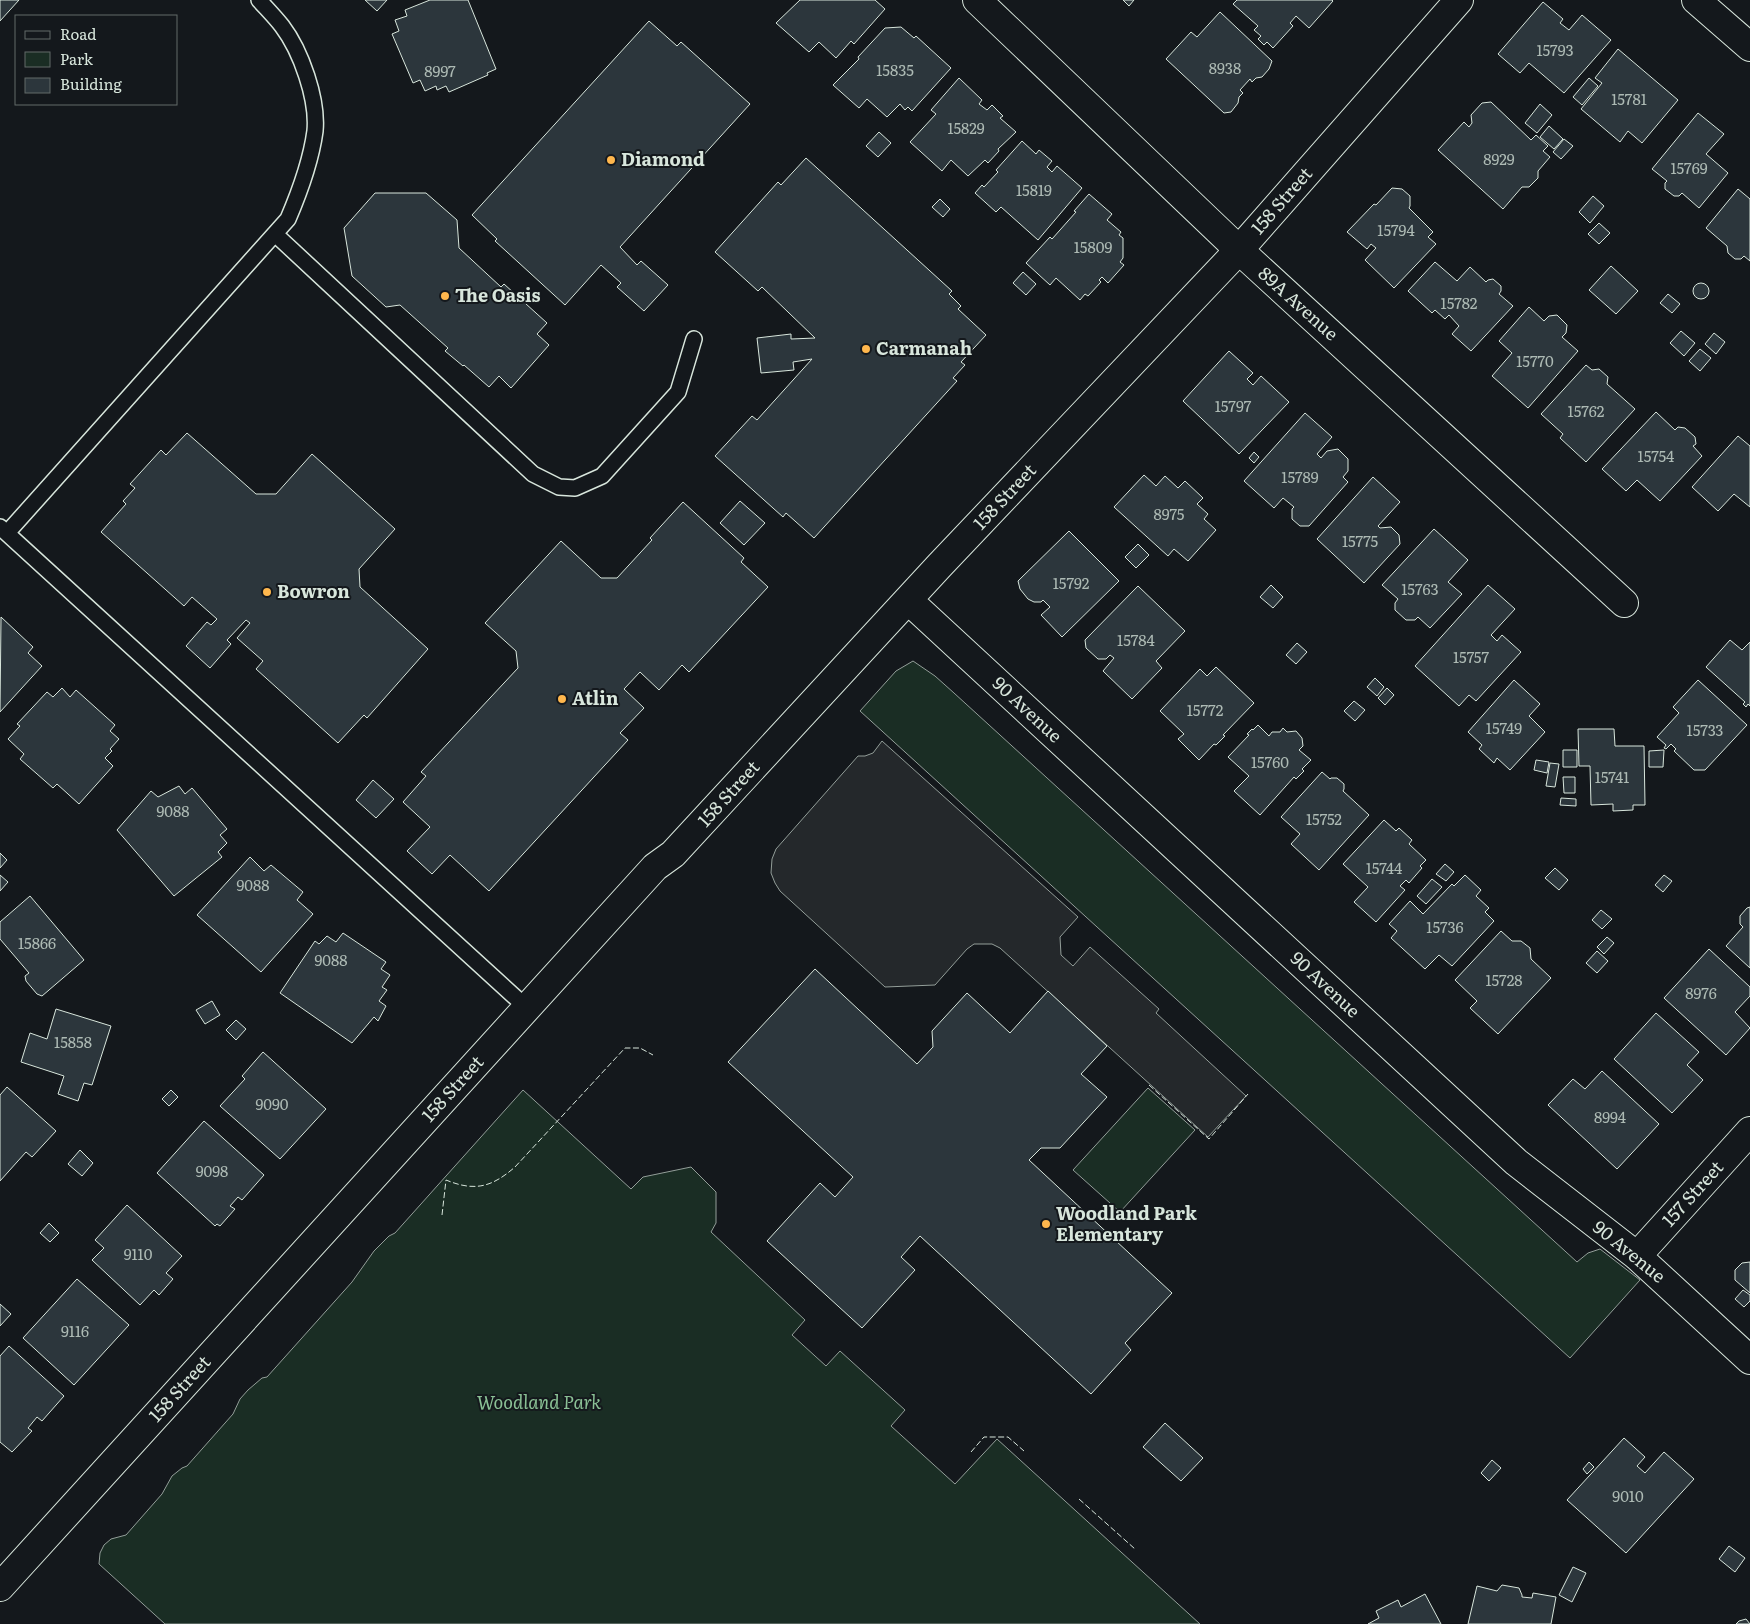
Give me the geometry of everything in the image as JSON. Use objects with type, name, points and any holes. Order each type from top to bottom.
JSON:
[{"type":"street","name":"89A Avenue","points":[[977,0],[1239,250],[1624,603]]},
{"type":"street","name":"158 Street","points":[[0,1587],[655,867],[673,854],[908,600],[1239,250],[1458,0]]},
{"type":"street","points":[[1696,0],[1750,48]]},
{"type":"street","name":"90 Avenue","points":[[908,600],[1516,1162],[1636,1256],[1750,1360]]},
{"type":"street","name":"157 Street","points":[[1636,1256],[1750,1132]]},
{"type":"lane","points":[[259,0],[283,27],[306,71],[314,108],[315,130],[304,181],[288,219],[3,530],[526,1008]]},
{"type":"lane","points":[[275,234],[533,474],[559,487],[575,488],[602,476],[678,392],[694,339]]},
{"type":"green space","points":[[913,661],[935,676],[954,693],[1577,1262],[1588,1253],[1600,1249],[1640,1280],[1570,1358],[860,711],[896,671]]},
{"type":"green space","points":[[1148,1088],[1195,1130],[1120,1212],[1073,1170]]},
{"type":"green space","name":"Woodland Park","points":[[523,1090],[631,1189],[643,1177],[691,1167],[716,1192],[716,1223],[711,1232],[805,1320],[792,1335],[826,1366],[840,1351],[905,1410],[891,1426],[955,1484],[997,1439],[1200,1624],[165,1624],[99,1564],[100,1553],[104,1545],[111,1539],[126,1535],[162,1494],[172,1476],[187,1466],[233,1414],[240,1399],[248,1390],[262,1378],[267,1377],[352,1282],[374,1251],[389,1236],[395,1233]]},
{"type":"shaded area","points":[[882,741],[1078,917],[1060,937],[1061,955],[1073,966],[1090,947],[1159,1009],[1156,1013],[1246,1096],[1208,1137],[1000,948],[992,944],[974,944],[967,949],[935,985],[885,987],[780,891],[771,873],[772,859],[776,849],[858,756],[873,753]]},
{"type":"building","points":[[0,0],[19,0],[0,21]]},
{"type":"building","points":[[365,0],[387,0],[377,11]]},
{"type":"building","points":[[430,0],[468,0],[496,69],[487,73],[488,75],[449,92],[446,86],[437,90],[436,86],[425,91],[420,80],[413,83],[392,34],[399,31],[395,20],[407,16],[405,10]]},
{"type":"building","points":[[800,0],[875,0],[885,9],[854,44],[851,41],[836,58],[819,42],[809,52],[776,23]]},
{"type":"building","points":[[1123,0],[1134,0],[1129,6]]},
{"type":"building","points":[[1237,0],[1333,1],[1309,28],[1296,16],[1290,23],[1293,26],[1273,48],[1267,42],[1264,45],[1258,39],[1261,36],[1254,30],[1258,26],[1233,4]]},
{"type":"building","points":[[1543,2],[1563,19],[1560,23],[1569,30],[1582,15],[1611,40],[1564,93],[1529,63],[1520,73],[1498,54]]},
{"type":"building","points":[[1220,12],[1272,61],[1269,69],[1262,77],[1256,78],[1252,82],[1250,79],[1240,90],[1243,93],[1231,112],[1224,113],[1166,59],[1191,32],[1197,37]]},
{"type":"building","name":"Diamond","points":[[649,21],[677,46],[681,42],[750,104],[620,247],[637,265],[641,261],[668,285],[644,311],[617,287],[621,283],[601,265],[565,305],[495,241],[497,239],[472,215]]},
{"type":"building","points":[[901,27],[914,38],[916,36],[951,68],[912,111],[908,107],[905,110],[900,104],[887,117],[867,99],[859,108],[833,85],[859,59],[858,57],[885,28]]},
{"type":"building","points":[[1618,49],[1678,100],[1642,143],[1628,131],[1620,142],[1581,109],[1602,83],[1595,78]]},
{"type":"building","points":[[959,78],[982,100],[979,104],[987,110],[992,105],[1003,116],[1000,118],[1016,132],[998,149],[999,151],[988,163],[985,160],[968,176],[951,160],[942,171],[910,142],[936,114],[931,110]]},
{"type":"building","points":[[1589,78],[1598,86],[1582,105],[1573,97]]},
{"type":"building","points":[[1491,102],[1531,140],[1536,135],[1548,146],[1543,151],[1550,157],[1538,171],[1538,178],[1529,187],[1522,187],[1503,209],[1438,150],[1464,122],[1469,127],[1472,123],[1471,115],[1482,103]]},
{"type":"building","points":[[1540,104],[1552,115],[1537,133],[1525,123]]},
{"type":"building","points":[[1698,113],[1724,134],[1706,154],[1728,173],[1699,208],[1682,193],[1679,196],[1674,196],[1665,189],[1667,181],[1652,169]]},
{"type":"building","points":[[1549,126],[1563,139],[1554,149],[1540,137]]},
{"type":"building","points":[[879,132],[891,143],[878,157],[866,146]]},
{"type":"building","points":[[1564,139],[1573,146],[1561,159],[1553,152]]},
{"type":"building","points":[[1022,141],[1036,154],[1039,150],[1052,161],[1047,167],[1052,172],[1057,166],[1082,188],[1038,240],[1001,207],[996,212],[975,193],[982,185],[984,187],[998,172],[996,170]]},
{"type":"building","name":"Carmanah","points":[[806,158],[952,291],[949,294],[961,306],[958,309],[986,335],[961,362],[965,365],[953,378],[957,381],[814,538],[786,513],[783,517],[715,456],[752,416],[757,420],[812,359],[793,362],[794,370],[761,373],[757,338],[791,334],[791,339],[815,338],[762,287],[758,291],[715,252],[778,182],[781,185]]},
{"type":"building","points":[[1392,188],[1402,189],[1410,196],[1409,208],[1433,232],[1428,237],[1436,244],[1394,288],[1365,260],[1376,248],[1371,244],[1367,249],[1347,232]]},
{"type":"building","points":[[1738,189],[1750,199],[1750,261],[1744,256],[1741,259],[1735,259],[1728,253],[1727,246],[1706,228]]},
{"type":"building","name":"The Oasis","points":[[375,193],[426,193],[457,220],[459,248],[501,287],[504,284],[547,323],[537,334],[549,345],[511,388],[499,376],[489,387],[445,351],[448,348],[400,305],[386,307],[352,276],[344,228]]},
{"type":"building","points":[[1089,194],[1112,214],[1107,220],[1121,232],[1119,235],[1123,238],[1123,258],[1120,262],[1124,265],[1108,283],[1102,277],[1099,280],[1101,282],[1088,296],[1085,294],[1080,300],[1056,278],[1050,285],[1026,263],[1050,237],[1052,239]]},
{"type":"building","points":[[1593,196],[1604,206],[1590,223],[1579,212]]},
{"type":"building","points":[[940,199],[950,209],[943,217],[932,207]]},
{"type":"building","points":[[1599,223],[1610,233],[1599,244],[1588,234]]},
{"type":"building","points":[[1435,262],[1457,281],[1470,267],[1486,282],[1493,279],[1501,286],[1499,294],[1513,306],[1471,351],[1452,334],[1459,326],[1449,315],[1445,319],[1435,310],[1432,313],[1408,291]]},
{"type":"building","points":[[1611,266],[1638,291],[1616,314],[1589,290]]},
{"type":"building","points":[[1023,272],[1036,284],[1026,295],[1013,283]]},
{"type":"building","points":[[1698,283],[1704,283],[1709,288],[1707,297],[1698,299],[1693,294],[1693,288]]},
{"type":"building","points":[[1668,294],[1680,304],[1672,313],[1660,303]]},
{"type":"building","points":[[1529,307],[1544,321],[1549,316],[1557,315],[1567,325],[1566,333],[1562,337],[1578,351],[1528,408],[1492,376],[1512,353],[1499,341]]},
{"type":"building","points":[[1681,331],[1695,343],[1684,356],[1670,343]]},
{"type":"building","points":[[1714,333],[1725,342],[1716,354],[1705,344]]},
{"type":"building","points":[[1700,349],[1711,358],[1700,371],[1689,361]]},
{"type":"building","points":[[1229,351],[1253,373],[1247,379],[1253,385],[1261,376],[1289,402],[1239,454],[1183,401]]},
{"type":"building","points":[[1586,365],[1592,370],[1599,369],[1608,377],[1607,384],[1635,409],[1586,462],[1560,438],[1563,434],[1541,414]]},
{"type":"building","points":[[1656,412],[1675,430],[1678,427],[1685,428],[1695,437],[1696,444],[1693,446],[1702,456],[1660,501],[1637,480],[1626,491],[1602,469]]},
{"type":"building","points":[[1305,413],[1332,437],[1317,454],[1321,458],[1327,451],[1338,449],[1348,459],[1348,471],[1343,477],[1348,482],[1309,526],[1300,526],[1292,519],[1292,509],[1294,507],[1283,498],[1274,508],[1244,481]]},
{"type":"building","name":"Bowron","points":[[187,433],[256,494],[276,494],[312,454],[395,529],[359,569],[360,587],[428,649],[367,718],[364,715],[338,743],[256,669],[263,661],[237,638],[250,623],[246,620],[227,640],[231,644],[210,668],[186,646],[207,622],[211,625],[217,619],[192,597],[184,606],[101,532],[126,504],[123,501],[135,488],[130,484],[161,450],[166,455]]},
{"type":"building","points":[[1738,436],[1750,446],[1750,507],[1734,494],[1718,511],[1692,487]]},
{"type":"building","points":[[1254,452],[1259,457],[1254,463],[1249,458]]},
{"type":"building","points":[[1144,475],[1156,486],[1165,476],[1178,488],[1185,481],[1203,498],[1197,504],[1208,514],[1204,519],[1216,530],[1188,561],[1174,549],[1168,556],[1114,507]]},
{"type":"building","points":[[1373,477],[1400,502],[1378,526],[1380,528],[1391,527],[1399,535],[1400,544],[1364,583],[1317,539]]},
{"type":"building","points":[[740,501],[765,523],[744,545],[720,523]]},
{"type":"building","name":"Atlin","points":[[683,502],[744,558],[741,562],[768,587],[689,672],[682,665],[659,690],[640,672],[624,689],[644,708],[620,733],[628,740],[489,891],[450,855],[432,874],[407,851],[430,827],[403,802],[426,776],[421,772],[518,668],[516,651],[485,623],[561,541],[601,578],[617,578],[652,540],[650,538]]},
{"type":"building","points":[[1434,529],[1468,560],[1448,582],[1462,594],[1430,628],[1418,617],[1415,620],[1406,620],[1395,610],[1395,603],[1398,599],[1382,585]]},
{"type":"building","points":[[1069,531],[1119,581],[1062,637],[1041,615],[1050,607],[1043,600],[1041,602],[1034,602],[1028,599],[1020,589],[1018,581]]},
{"type":"building","points":[[1138,544],[1149,555],[1136,568],[1125,557]]},
{"type":"building","points":[[1271,585],[1283,597],[1273,608],[1260,597]]},
{"type":"building","points":[[1488,585],[1515,609],[1491,635],[1497,641],[1502,635],[1521,652],[1476,701],[1469,695],[1459,706],[1415,666]]},
{"type":"building","points":[[1138,586],[1185,631],[1156,661],[1162,668],[1132,699],[1103,671],[1114,658],[1110,655],[1106,659],[1098,659],[1086,648],[1085,640]]},
{"type":"building","points":[[1,617],[33,647],[28,653],[42,666],[0,712]]},
{"type":"building","points":[[1730,640],[1742,650],[1750,642],[1750,706],[1748,704],[1746,707],[1743,704],[1745,702],[1706,667]]},
{"type":"building","points":[[1297,643],[1307,652],[1296,664],[1286,655]]},
{"type":"building","points":[[1216,667],[1254,703],[1223,735],[1225,736],[1216,745],[1214,744],[1199,760],[1178,739],[1184,734],[1160,711],[1200,669],[1207,676]]},
{"type":"building","points":[[1375,678],[1384,687],[1377,696],[1367,687]]},
{"type":"building","points":[[1514,680],[1540,704],[1529,716],[1545,732],[1510,770],[1497,758],[1494,763],[1479,749],[1482,745],[1468,732]]},
{"type":"building","points":[[1698,680],[1747,725],[1705,770],[1694,770],[1674,751],[1676,749],[1671,744],[1666,749],[1664,748],[1666,745],[1657,737],[1679,713],[1673,707]]},
{"type":"building","points":[[62,688],[70,697],[76,690],[115,725],[110,731],[119,739],[105,758],[113,766],[79,804],[57,784],[53,788],[20,759],[24,754],[8,739],[20,726],[17,724],[47,692],[53,697]]},
{"type":"building","points":[[1387,688],[1394,695],[1385,705],[1378,698]]},
{"type":"building","points":[[1354,701],[1365,710],[1355,721],[1344,711]]},
{"type":"building","points":[[1258,725],[1269,736],[1272,732],[1280,732],[1283,728],[1287,732],[1296,731],[1302,738],[1303,746],[1299,750],[1311,760],[1302,769],[1304,771],[1296,779],[1294,777],[1260,815],[1234,791],[1249,776],[1228,757],[1249,735],[1247,734]]},
{"type":"building","points":[[1578,729],[1614,729],[1615,746],[1644,746],[1645,805],[1633,805],[1633,810],[1613,811],[1613,804],[1591,805],[1590,766],[1579,766]]},
{"type":"building","points":[[1563,750],[1577,750],[1577,767],[1563,767]]},
{"type":"building","points":[[1664,750],[1663,767],[1649,767],[1649,751]]},
{"type":"building","points":[[1536,760],[1549,762],[1547,773],[1534,770]]},
{"type":"building","points":[[1550,763],[1559,764],[1555,787],[1546,786]]},
{"type":"building","points":[[1322,772],[1330,779],[1337,778],[1344,784],[1343,791],[1369,815],[1319,870],[1291,844],[1300,834],[1281,817]]},
{"type":"building","points":[[1563,777],[1575,777],[1575,793],[1564,793]]},
{"type":"building","points":[[373,780],[394,799],[376,818],[356,800]]},
{"type":"building","points":[[179,786],[185,794],[192,788],[227,829],[220,835],[227,843],[218,852],[222,857],[174,896],[117,830],[151,791],[158,797]]},
{"type":"building","points":[[1561,798],[1576,799],[1576,806],[1560,805]]},
{"type":"building","points":[[1384,820],[1396,831],[1399,828],[1412,840],[1409,844],[1426,860],[1420,866],[1422,868],[1409,883],[1406,880],[1400,886],[1405,890],[1376,922],[1354,902],[1368,887],[1343,864]]},
{"type":"building","points":[[0,853],[7,860],[0,868]]},
{"type":"building","points":[[250,857],[264,871],[271,865],[303,892],[297,900],[313,914],[261,972],[197,915]]},
{"type":"building","points":[[1445,864],[1454,872],[1446,881],[1436,874]]},
{"type":"building","points":[[1555,868],[1568,880],[1559,890],[1545,878]]},
{"type":"building","points":[[0,875],[8,882],[0,891]]},
{"type":"building","points":[[1465,875],[1481,890],[1476,896],[1489,908],[1485,912],[1494,921],[1452,966],[1439,955],[1425,969],[1391,938],[1397,931],[1389,924],[1410,901],[1423,914],[1452,884],[1454,886]]},
{"type":"building","points":[[1664,875],[1672,881],[1663,892],[1655,885]]},
{"type":"building","points":[[1432,879],[1442,887],[1426,904],[1417,896]]},
{"type":"building","points":[[30,896],[84,960],[42,996],[37,994],[26,981],[25,976],[29,973],[0,939],[0,922]]},
{"type":"building","points":[[1750,907],[1750,968],[1726,946],[1743,927],[1740,924],[1740,916]]},
{"type":"building","points":[[1601,910],[1612,919],[1602,929],[1592,920]]},
{"type":"building","points":[[1501,931],[1512,941],[1521,941],[1530,948],[1531,959],[1551,978],[1498,1034],[1470,1008],[1477,1001],[1455,980]]},
{"type":"building","points":[[343,933],[386,962],[381,969],[390,975],[382,987],[387,990],[379,1001],[386,1006],[378,1021],[374,1017],[352,1043],[280,993],[315,941],[319,944],[327,936],[336,942]]},
{"type":"building","points":[[1607,937],[1614,943],[1604,954],[1597,947]]},
{"type":"building","points":[[1709,949],[1750,987],[1750,996],[1735,1012],[1750,1028],[1726,1055],[1664,998]]},
{"type":"building","points":[[1597,951],[1608,961],[1597,973],[1586,963]]},
{"type":"building","points":[[815,969],[917,1064],[933,1047],[932,1031],[967,993],[1010,1033],[1048,991],[1107,1046],[1081,1074],[1107,1097],[1060,1148],[1041,1148],[1029,1160],[1172,1293],[1125,1343],[1131,1350],[1091,1394],[920,1236],[901,1257],[915,1270],[862,1328],[767,1241],[820,1183],[835,1197],[853,1177],[728,1062]]},
{"type":"building","points":[[212,1001],[220,1015],[205,1024],[196,1010]]},
{"type":"building","points":[[56,1009],[111,1026],[92,1085],[84,1083],[78,1101],[58,1094],[64,1076],[21,1062],[30,1033],[47,1039]]},
{"type":"building","points":[[1656,1013],[1699,1052],[1687,1065],[1703,1080],[1672,1113],[1614,1059]]},
{"type":"building","points":[[236,1020],[246,1029],[236,1040],[226,1030]]},
{"type":"building","points":[[263,1052],[326,1109],[280,1159],[220,1106],[245,1079],[242,1076]]},
{"type":"building","points":[[1602,1071],[1659,1124],[1617,1169],[1548,1105],[1573,1079],[1585,1089]]},
{"type":"building","points":[[7,1087],[56,1131],[32,1157],[26,1152],[0,1181],[0,1095]]},
{"type":"building","points":[[171,1090],[178,1097],[169,1106],[162,1099]]},
{"type":"building","points":[[204,1121],[264,1175],[242,1200],[238,1197],[230,1206],[235,1209],[220,1226],[217,1224],[215,1226],[157,1173]]},
{"type":"building","points":[[80,1150],[93,1163],[82,1176],[68,1164]]},
{"type":"building","points":[[127,1205],[182,1256],[166,1273],[173,1279],[159,1295],[154,1290],[140,1305],[92,1260],[104,1248],[95,1240]]},
{"type":"building","points":[[49,1223],[59,1233],[50,1242],[40,1233]]},
{"type":"building","points":[[1750,1262],[1750,1293],[1735,1280],[1735,1270],[1742,1263]]},
{"type":"building","points":[[77,1279],[129,1325],[74,1385],[23,1338]]},
{"type":"building","points":[[1743,1290],[1750,1295],[1750,1301],[1744,1307],[1735,1299]]},
{"type":"building","points":[[0,1304],[11,1314],[0,1326]]},
{"type":"building","points":[[9,1346],[64,1396],[42,1421],[37,1417],[28,1428],[32,1431],[12,1452],[0,1442],[0,1356]]},
{"type":"building","points":[[1165,1423],[1203,1458],[1181,1481],[1143,1447]]},
{"type":"building","points":[[1624,1438],[1645,1457],[1637,1466],[1645,1473],[1664,1452],[1694,1479],[1626,1553],[1567,1500]]},
{"type":"building","points":[[1492,1460],[1501,1468],[1489,1481],[1481,1473]]},
{"type":"building","points":[[1589,1462],[1594,1467],[1587,1474],[1583,1469]]},
{"type":"building","points":[[1729,1546],[1745,1558],[1735,1572],[1719,1559]]},
{"type":"building","points":[[1573,1567],[1586,1573],[1572,1602],[1559,1595]]},
{"type":"building","points":[[1502,1585],[1519,1588],[1522,1597],[1532,1598],[1533,1593],[1556,1597],[1551,1624],[1468,1624],[1477,1586],[1497,1591]]},
{"type":"building","points":[[1425,1594],[1441,1624],[1368,1624],[1379,1618],[1376,1611],[1398,1600],[1401,1607]]},
{"type":"building","points":[[1746,1619],[1750,1624],[1736,1624],[1739,1621]]},
{"type":"fence","points":[[442,1215],[446,1180],[466,1186],[483,1186],[499,1179],[515,1167],[625,1048],[640,1048],[653,1055]]},
{"type":"fence","points":[[1149,1085],[1209,1139],[1248,1094]]},
{"type":"fence","points":[[971,1452],[984,1437],[1008,1437],[1024,1451]]},
{"type":"fence","points":[[1079,1499],[1135,1549]]},
{"type":"place","name":"Diamond","points":[[611,160]]},
{"type":"place","name":"The Oasis","points":[[445,296]]},
{"type":"place","name":"Carmanah","points":[[866,349]]},
{"type":"place","name":"Bowron","points":[[267,592]]},
{"type":"place","name":"Atlin","points":[[562,699]]},
{"type":"place","name":"Woodland Park Elementary","points":[[1046,1224]]}]
